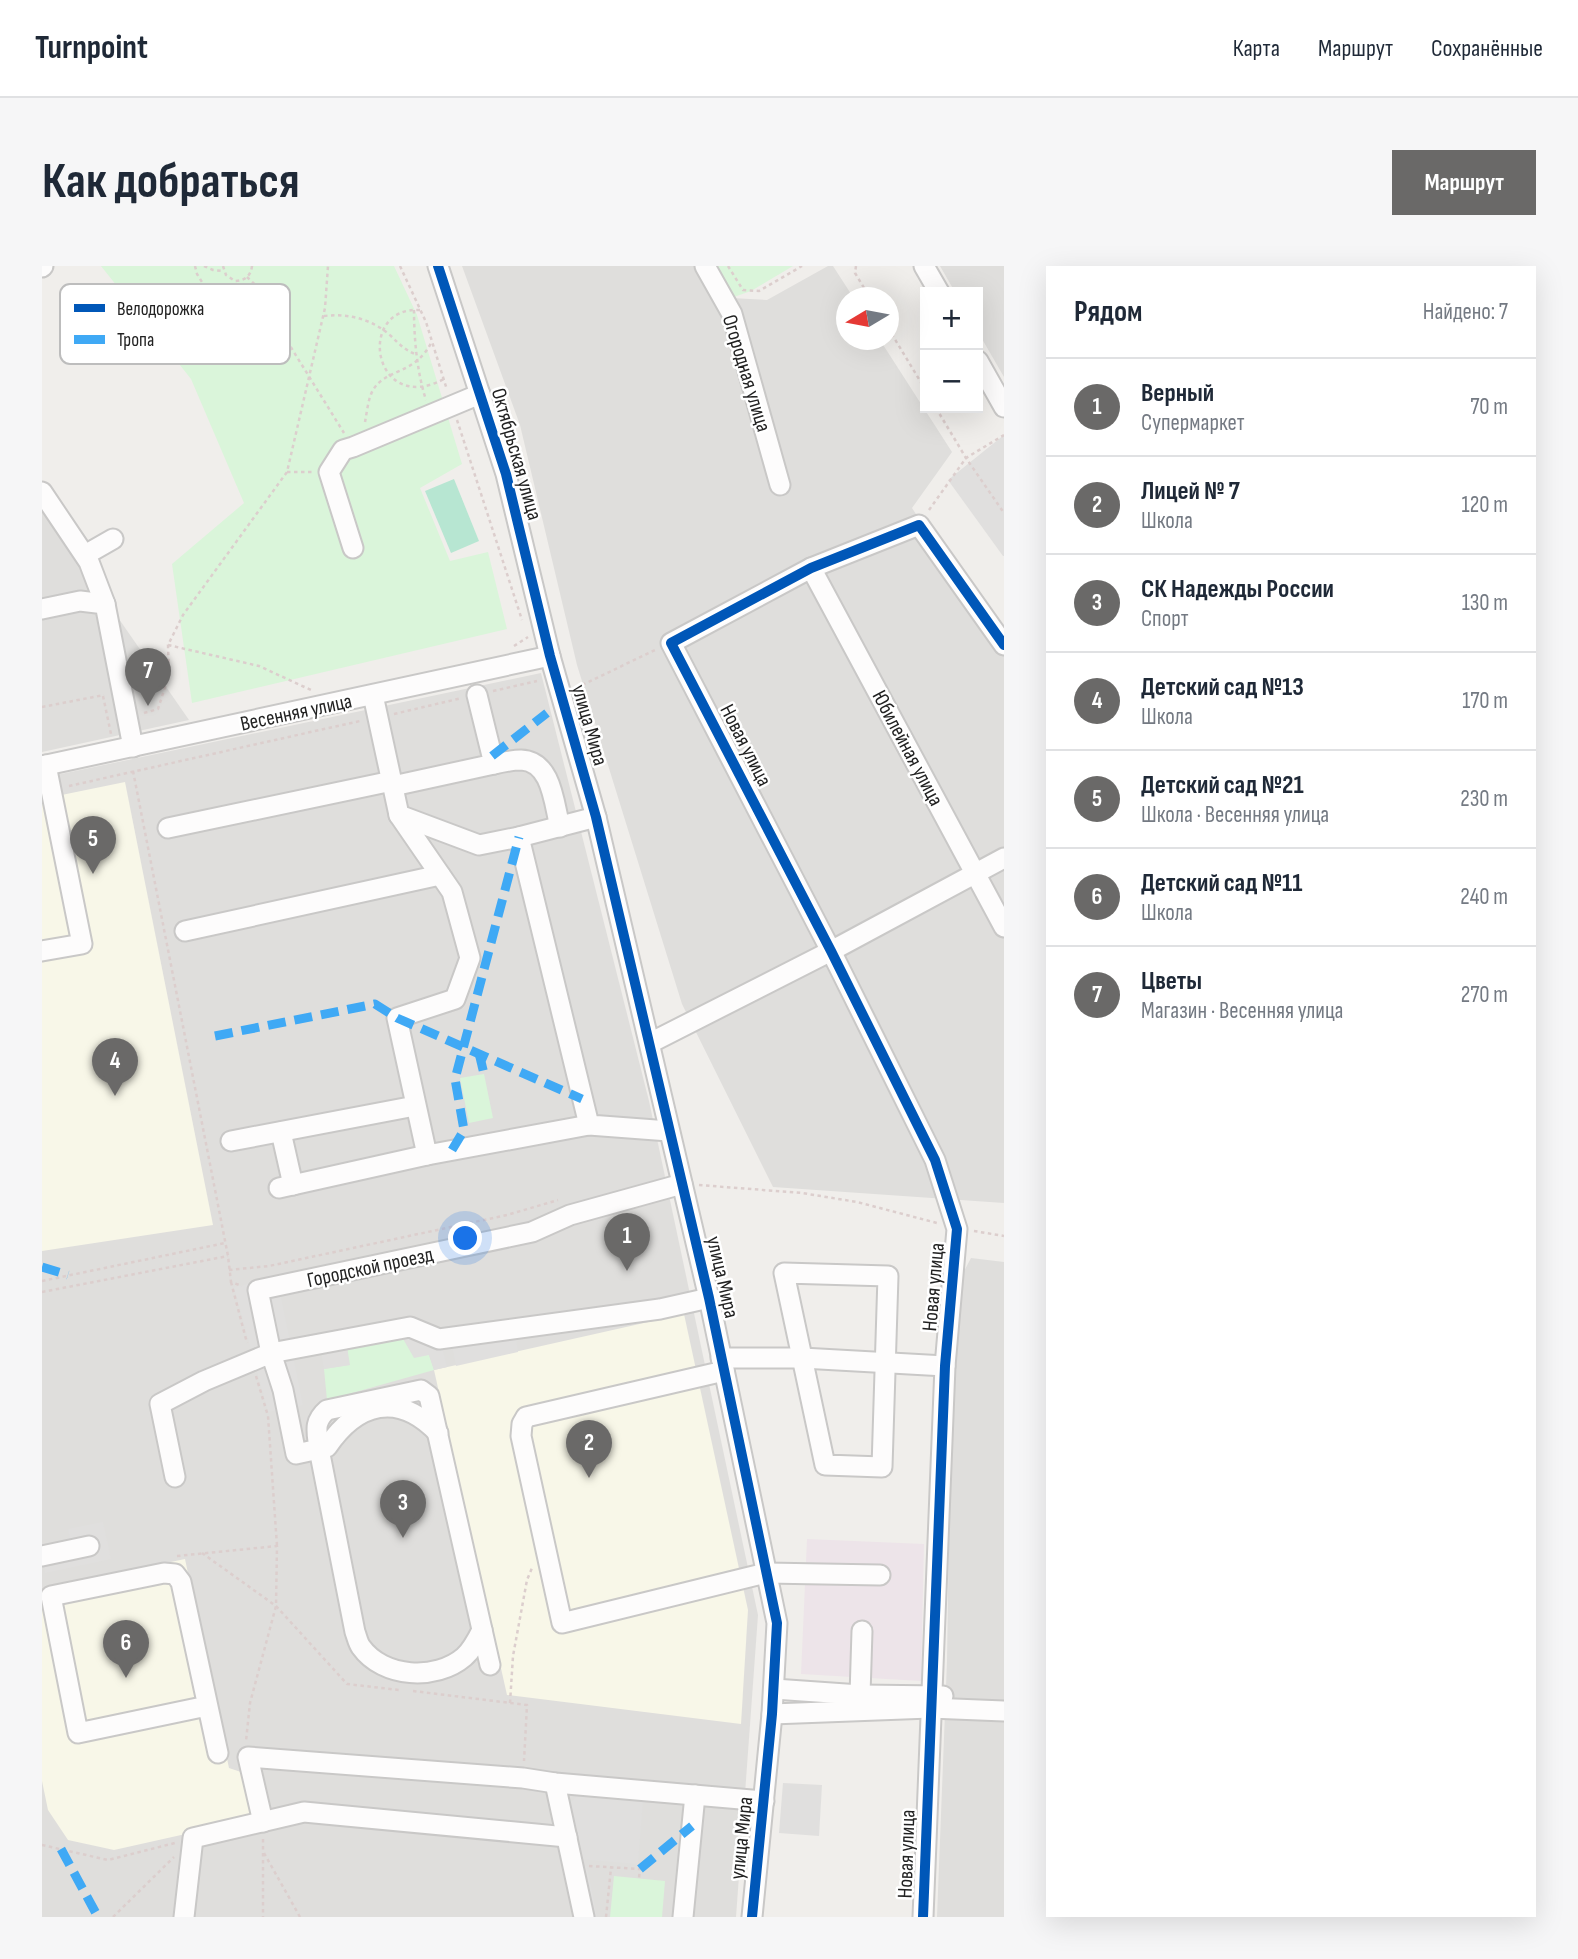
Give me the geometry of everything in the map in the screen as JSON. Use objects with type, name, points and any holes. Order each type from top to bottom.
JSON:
[{"type":"street","name":"Октябрьская улица","points":[[438,266],[506,474],[542,658]]},
{"type":"street","name":"Огородная улица","points":[[705,266],[732,314],[780,485]]},
{"type":"street","points":[[924,266],[936,287]]},
{"type":"street","points":[[983,370],[1004,407]]},
{"type":"street","points":[[353,548],[341,518],[329,472],[343,450],[480,394]]},
{"type":"street","points":[[42,492],[85,555],[105,604],[126,717],[123,748]]},
{"type":"street","points":[[671,643],[811,568],[919,525],[1004,645]]},
{"type":"street","points":[[85,555],[113,540]]},
{"type":"street","name":"Юбилейная улица","points":[[811,568],[1004,928]]},
{"type":"street","points":[[42,609],[80,600],[105,604]]},
{"type":"street","name":"Новая улица","points":[[671,643],[936,1160],[957,1229],[945,1366],[923,1917]]},
{"type":"street","name":"Весенняя улица","points":[[44,765],[542,658]]},
{"type":"street","name":"улица Мира","points":[[542,658],[596,817],[709,1298],[776,1623],[772,1714],[752,1917]]},
{"type":"street","points":[[373,695],[400,815],[452,892],[470,958],[455,999],[397,1018],[427,1155]]},
{"type":"street","points":[[477,695],[494,764]]},
{"type":"street","points":[[168,828],[520,760],[530,761],[547,775],[560,827]]},
{"type":"street","points":[[42,951],[82,944],[48,812],[51,790],[44,765]]},
{"type":"street","points":[[400,815],[479,845],[596,817]]},
{"type":"street","points":[[519,837],[589,1125]]},
{"type":"street","points":[[650,1043],[831,951],[1004,858]]},
{"type":"street","points":[[185,931],[440,875]]},
{"type":"street","points":[[231,1142],[415,1106]]},
{"type":"street","points":[[281,1132],[286,1186],[427,1155],[589,1125],[669,1131]]},
{"type":"street","name":"Городской проезд","points":[[258,1290],[533,1232],[570,1215],[682,1184]]},
{"type":"street","points":[[784,1273],[888,1276],[882,1467],[825,1465],[802,1358],[784,1273]]},
{"type":"street","points":[[258,1290],[296,1454],[320,1448]]},
{"type":"street","points":[[175,1477],[160,1404],[204,1381],[271,1353],[410,1327],[439,1339],[660,1309],[709,1298]]},
{"type":"street","points":[[880,1575],[766,1573],[562,1623],[521,1436],[522,1424],[526,1417],[722,1364],[802,1358],[945,1366]]},
{"type":"street","points":[[482,1630],[463,1658],[447,1667],[429,1672],[410,1673],[390,1668],[372,1658],[361,1647],[355,1632],[316,1428],[317,1420],[327,1410],[421,1390],[429,1396],[491,1665]]},
{"type":"street","points":[[42,1556],[89,1546]]},
{"type":"street","points":[[206,1706],[78,1732],[49,1588],[164,1573],[175,1574],[181,1582],[218,1754]]},
{"type":"street","points":[[860,1695],[862,1630]]},
{"type":"street","points":[[774,1689],[860,1695],[1004,1711]]},
{"type":"street","points":[[772,1714],[1004,1698]]},
{"type":"street","points":[[263,1822],[248,1757],[523,1778],[764,1801]]},
{"type":"street","points":[[555,1783],[584,1917]]},
{"type":"street","points":[[683,1917],[695,1795]]},
{"type":"street","points":[[184,1917],[193,1838],[304,1812],[567,1838]]},
{"type":"path","points":[[195,266],[203,284]]},
{"type":"path","points":[[204,266],[213,270],[223,268],[230,279],[235,281],[247,277],[252,266]]},
{"type":"path","points":[[126,717],[158,709],[169,675],[168,645],[183,615],[287,472],[323,316],[328,266]]},
{"type":"path","points":[[400,266],[432,341],[523,624]]},
{"type":"path","points":[[728,266],[743,290],[759,292],[802,266]]},
{"type":"path","points":[[856,266],[855,273],[863,287]]},
{"type":"path","points":[[247,277],[254,284]]},
{"type":"path","points":[[414,310],[422,388],[430,414]]},
{"type":"path","points":[[420,310],[405,311],[394,316],[383,331],[380,353],[385,370],[404,385],[422,388],[444,379]]},
{"type":"path","points":[[323,316],[351,315],[383,331],[402,349],[417,355]]},
{"type":"path","points":[[357,446],[375,386],[418,361],[432,341]]},
{"type":"path","points":[[290,346],[357,446]]},
{"type":"path","points":[[899,346],[920,381]]},
{"type":"path","points":[[939,413],[1004,513]]},
{"type":"path","points":[[919,525],[966,457],[1004,435]]},
{"type":"path","points":[[287,472],[329,472]]},
{"type":"path","points":[[504,652],[528,637],[542,658],[537,681],[541,691]]},
{"type":"path","points":[[589,682],[671,643]]},
{"type":"path","points":[[168,645],[259,666],[317,692]]},
{"type":"path","points":[[42,707],[106,695],[111,682],[119,680]]},
{"type":"path","points":[[51,790],[537,681]]},
{"type":"path","points":[[103,695],[123,748]]},
{"type":"path","points":[[133,771],[228,1255],[231,1282],[268,1416],[277,1546],[276,1606],[250,1703],[246,1742],[248,1757]]},
{"type":"path","points":[[682,1184],[835,1198],[957,1229],[1004,1236]]},
{"type":"path","points":[[229,1270],[269,1266],[507,1214],[569,1197]]},
{"type":"path","points":[[42,1281],[225,1243]]},
{"type":"path","points":[[42,1292],[228,1255]]},
{"type":"path","points":[[231,1282],[258,1290]]},
{"type":"path","points":[[168,1558],[277,1546]]},
{"type":"path","points":[[510,1703],[513,1656],[527,1580],[537,1556],[546,1548]]},
{"type":"path","points":[[263,1822],[263,1917]]},
{"type":"path","points":[[42,1845],[108,1860],[193,1838]]},
{"type":"path","points":[[113,1917],[193,1838]]},
{"type":"path","points":[[263,1852],[300,1917]]},
{"type":"path","points":[[587,1866],[640,1869],[639,1878]]},
{"type":"path","points":[[606,1917],[611,1867]]},
{"type":"shaded area","points":[[462,266],[713,266],[731,298],[767,300],[828,266],[833,266],[847,287],[836,287],[836,350],[886,350],[920,402],[920,413],[927,413],[952,452],[912,508],[1004,647],[1004,1203],[773,1187],[682,1004],[577,665],[520,425]]},
{"type":"shaded area","points":[[940,266],[1004,266],[1004,377],[983,341],[983,287],[952,287]]},
{"type":"shaded area","points":[[1004,435],[1004,556],[1003,556],[948,480]]},
{"type":"shaded area","points":[[42,508],[189,720],[42,752]]},
{"type":"shaded area","points":[[541,673],[649,1101],[758,1615],[736,1917],[42,1917],[42,778]]},
{"type":"shaded area","points":[[125,782],[213,1225],[42,1251],[42,799]]},
{"type":"shaded area","points":[[971,1258],[1004,1262],[1004,1917],[937,1917],[947,1661],[950,1459],[961,1277]]},
{"type":"shaded area","points":[[277,1278],[303,1405],[268,1412],[234,1287]]},
{"type":"shaded area","points":[[684,1314],[748,1610],[741,1724],[507,1695],[434,1370]]},
{"type":"shaded area","points":[[402,1337],[441,1343],[447,1367],[434,1370],[429,1355],[414,1358]]},
{"type":"shaded area","points":[[516,1338],[518,1352],[456,1366],[452,1345]]},
{"type":"shaded area","points":[[347,1347],[350,1365],[324,1369],[321,1352]]},
{"type":"shaded area","points":[[103,1522],[111,1559],[45,1573],[42,1546],[70,1540],[68,1529]]},
{"type":"shaded area","points":[[807,1539],[924,1544],[921,1681],[801,1674]]},
{"type":"shaded area","points":[[185,1559],[229,1768],[247,1774],[257,1818],[114,1850],[68,1840],[48,1810],[42,1781],[42,1589]]},
{"type":"shaded area","points":[[783,1783],[822,1785],[819,1836],[779,1833]]},
{"type":"shaded area","points":[[577,1795],[643,1801],[638,1864],[578,1859],[566,1808]]},
{"type":"shaded area","points":[[587,1866],[597,1917],[586,1917],[577,1868]]},
{"type":"green space","points":[[101,266],[394,266],[417,315],[462,464],[420,488],[450,561],[488,552],[507,629],[192,703],[172,564],[244,503],[191,379],[179,364],[290,364],[290,284],[115,284]]},
{"type":"green space","points":[[713,266],[793,266],[751,291],[731,298]]},
{"type":"green space","points":[[454,479],[479,541],[451,553],[425,491]]},
{"type":"green space","points":[[484,1074],[493,1118],[469,1123],[460,1078]]},
{"type":"green space","points":[[402,1337],[429,1355],[434,1370],[327,1400],[324,1369],[349,1365],[347,1347]]},
{"type":"green space","points":[[614,1876],[665,1881],[662,1917],[610,1917]]},
{"type":"marked path","points":[[492,756],[547,713]]},
{"type":"marked path","points":[[452,1150],[464,1130],[455,1079],[519,837]]},
{"type":"marked path","points":[[215,1036],[375,1004],[397,1018],[582,1099]]},
{"type":"marked path","points":[[479,1053],[484,1074]]},
{"type":"marked path","points":[[42,1267],[68,1275]]},
{"type":"marked path","points":[[640,1869],[692,1826]]},
{"type":"marked path","points":[[61,1849],[98,1917]]},
{"type":"cycle path","points":[[438,266],[506,474],[550,656],[596,817],[709,1298],[777,1623],[772,1714],[752,1917]]},
{"type":"cycle path","points":[[923,1917],[945,1366],[957,1229],[935,1160],[831,951],[671,643],[811,568],[919,525],[1004,645]]},
{"type":"place","name":"Цветы","points":[[148,706]]},
{"type":"place","name":"Детский сад №21","points":[[93,874]]},
{"type":"place","name":"Детский сад №13","points":[[115,1096]]},
{"type":"place","name":"Верный","points":[[627,1271]]},
{"type":"place","name":"Лицей № 7","points":[[589,1478]]},
{"type":"place","name":"СК Надежды России","points":[[403,1538]]},
{"type":"place","name":"Детский сад №11","points":[[126,1678]]}]
